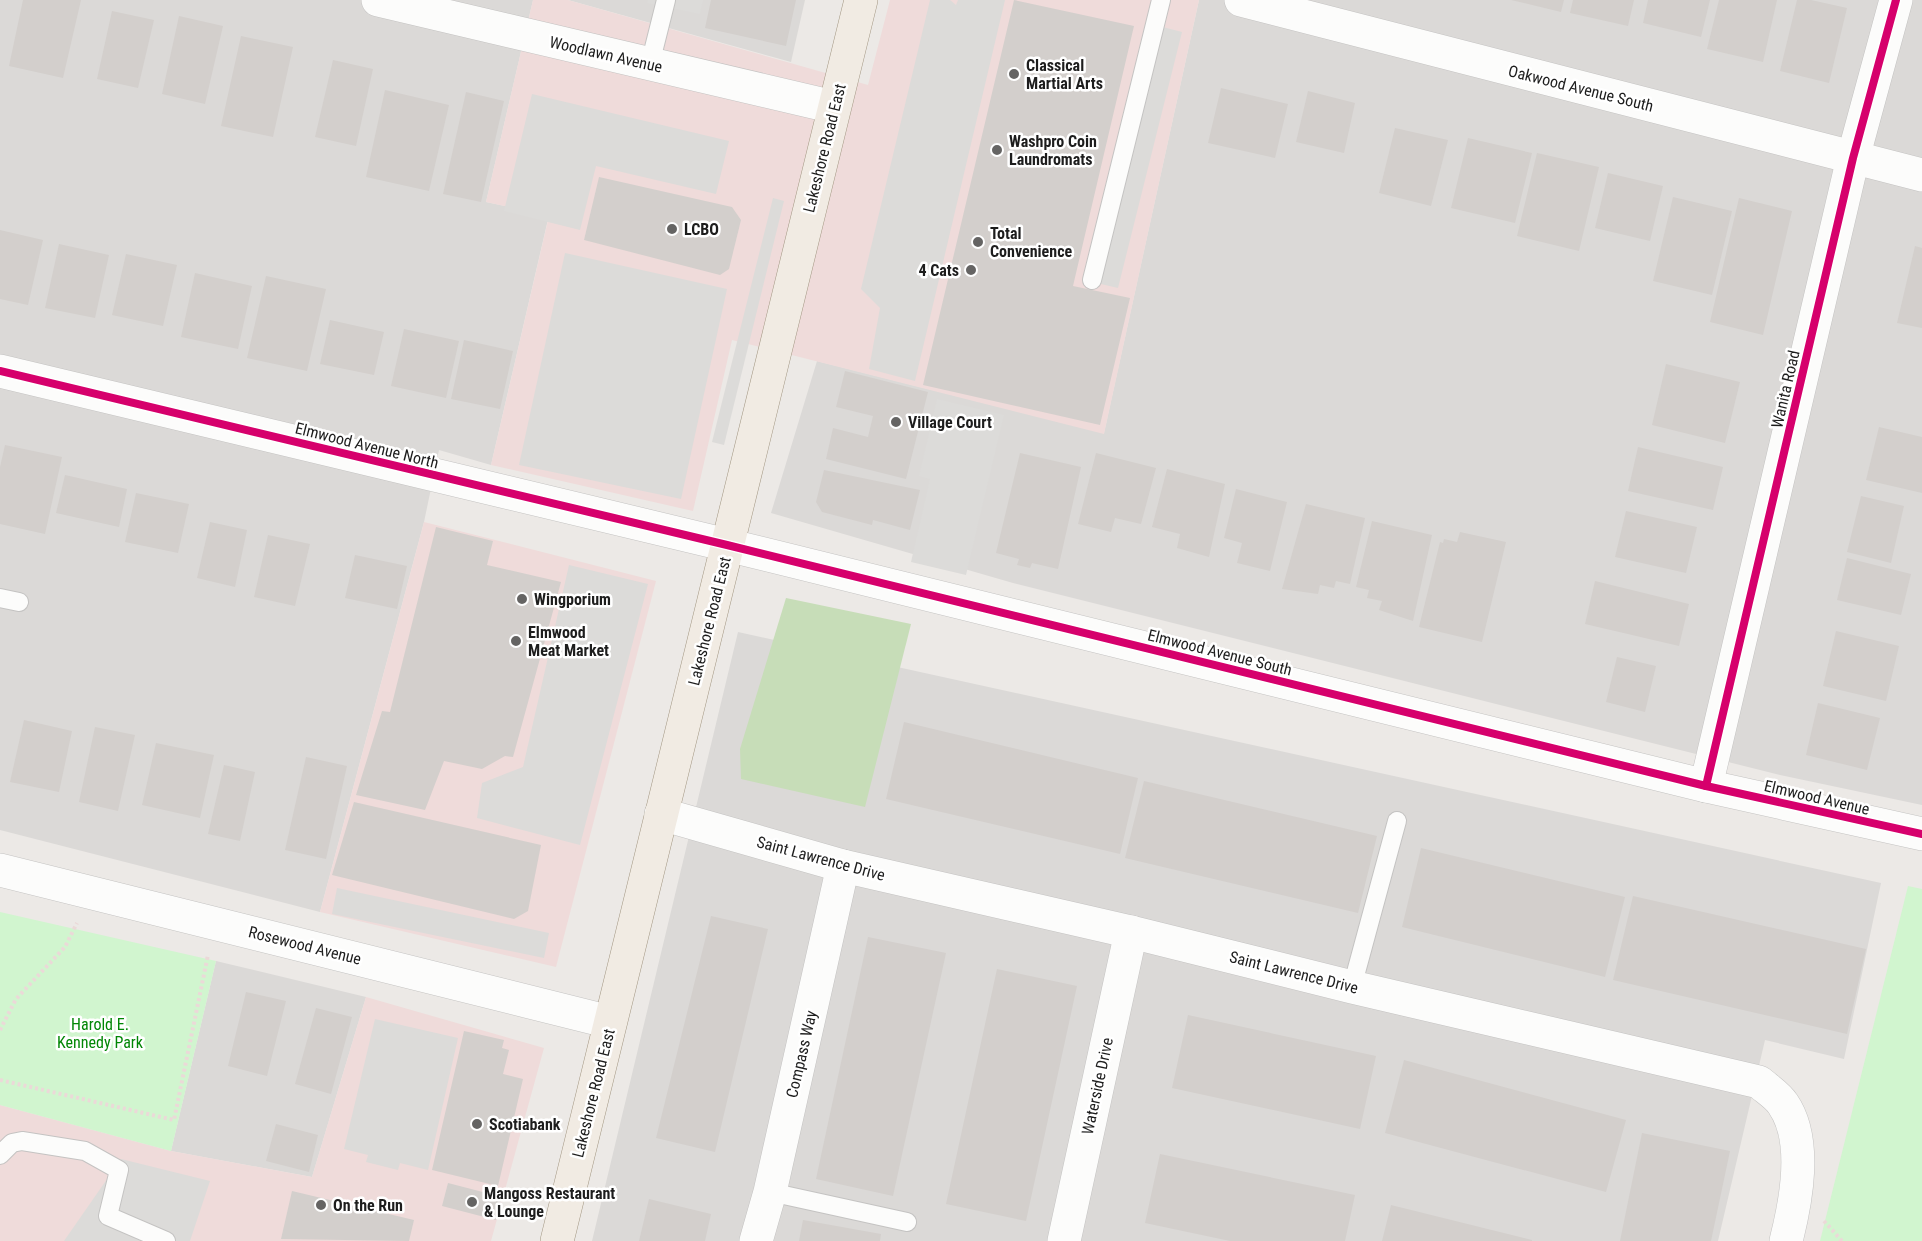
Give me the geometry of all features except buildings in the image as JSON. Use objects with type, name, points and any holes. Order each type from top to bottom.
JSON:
[{"type":"main road","name":"Lakeshore Road East","points":[[557,1241],[861,0]]},
{"type":"street","name":"Woodlawn Avenue","points":[[378,0],[834,107]]},
{"type":"street","name":"Oakwood Avenue South","points":[[1241,0],[1922,175]]},
{"type":"street","name":"Wanita Road","points":[[1706,786],[1853,158],[1896,0]]},
{"type":"street","name":"Elmwood Avenue North","points":[[0,371],[727,545]]},
{"type":"street","name":"Elmwood Avenue South","points":[[727,545],[1706,786]]},
{"type":"street","name":"Elmwood Avenue","points":[[1706,786],[1922,834]]},
{"type":"street","name":"Saint Lawrence Drive","points":[[661,814],[715,827],[843,866],[1131,932],[1352,987],[1759,1083],[1783,1103],[1797,1132],[1795,1208],[1786,1241]]},
{"type":"street","name":"Compass Way","points":[[756,1241],[770,1192],[843,866]]},
{"type":"street","name":"Rosewood Avenue","points":[[0,870],[610,1022]]},
{"type":"street","name":"Waterside Drive","points":[[1064,1241],[1131,932]]},
{"type":"lane","points":[[650,64],[666,0]]},
{"type":"lane","points":[[1092,280],[1161,0]]},
{"type":"lane","points":[[0,598],[19,602]]},
{"type":"lane","points":[[1352,987],[1397,821]]},
{"type":"lane","points":[[0,1155],[12,1143],[22,1141],[85,1151],[119,1170],[108,1216],[166,1241]]},
{"type":"lane","points":[[770,1192],[907,1222]]},
{"type":"path","points":[[0,1030],[16,999],[65,947],[91,892]]},
{"type":"path","points":[[0,1080],[174,1120],[214,923]]},
{"type":"shaded area","points":[[0,0],[533,0],[486,202],[549,215],[491,465],[439,450],[424,522],[320,912],[0,830]]},
{"type":"shaded area","points":[[533,0],[568,0],[868,85],[890,0],[1199,0],[1104,434],[732,340],[693,511],[491,465],[549,216],[486,202]]},
{"type":"shaded area","points":[[568,0],[805,0],[791,62]]},
{"type":"shaded area","points":[[648,0],[703,0],[700,14],[647,3]]},
{"type":"shaded area","points":[[930,0],[950,0],[956,5],[958,0],[1005,0],[915,381],[869,369],[880,308],[861,289]]},
{"type":"shaded area","points":[[1199,0],[1922,0],[1922,805],[1780,775],[1013,583],[771,513],[817,361],[1104,433]]},
{"type":"shaded area","points":[[1151,24],[1182,32],[1118,288],[1088,281]]},
{"type":"shaded area","points":[[532,94],[729,141],[716,194],[596,166],[580,230],[504,211]]},
{"type":"shaded area","points":[[773,198],[784,201],[724,445],[712,442]]},
{"type":"shaded area","points":[[565,253],[727,289],[681,499],[519,465]]},
{"type":"shaded area","points":[[937,399],[1004,415],[966,575],[911,562],[930,479],[919,476]]},
{"type":"shaded area","points":[[424,522],[656,581],[556,967],[320,912]]},
{"type":"shaded area","points":[[569,565],[648,584],[580,845],[477,818],[482,783],[523,767]]},
{"type":"shaded area","points":[[738,632],[1881,883],[1844,1059],[1765,1040],[1718,1241],[592,1241]]},
{"type":"shaded area","points":[[337,888],[549,933],[544,958],[332,914]]},
{"type":"shaded area","points":[[216,961],[366,997],[312,1177],[171,1151]]},
{"type":"shaded area","points":[[366,997],[544,1048],[491,1241],[0,1241],[0,1105],[171,1151],[312,1177]]},
{"type":"shaded area","points":[[375,1019],[458,1038],[428,1170],[400,1163],[398,1170],[366,1162],[368,1155],[344,1149]]},
{"type":"shaded area","points":[[121,1159],[210,1181],[190,1241],[64,1241]]},
{"type":"green space","points":[[786,598],[911,624],[865,807],[741,779],[740,749]]},
{"type":"green space","points":[[1908,886],[1922,889],[1922,1241],[1820,1241]]},
{"type":"green space","name":"Harold E. Kennedy Park","points":[[0,912],[216,961],[171,1151],[0,1105]]},
{"type":"cycle path","points":[[1706,786],[1853,158],[1896,0]]},
{"type":"cycle path","points":[[0,371],[727,545],[1706,786],[1922,834]]},
{"type":"place","name":"Classical Martial Arts","points":[[1014,74]]},
{"type":"place","name":"Washpro Coin Laundromats","points":[[997,150]]},
{"type":"place","name":"LCBO","points":[[672,229]]},
{"type":"place","name":"Total Convenience","points":[[978,242]]},
{"type":"place","name":"4 Cats","points":[[971,270]]},
{"type":"place","name":"Village Court","points":[[896,422]]},
{"type":"place","name":"Wingporium","points":[[522,599]]},
{"type":"place","name":"Elmwood Meat Market","points":[[516,641]]},
{"type":"place","name":"Scotiabank","points":[[477,1124]]},
{"type":"place","name":"Mangoss Restaurant & Lounge","points":[[472,1202]]},
{"type":"place","name":"On the Run","points":[[321,1205]]}]
